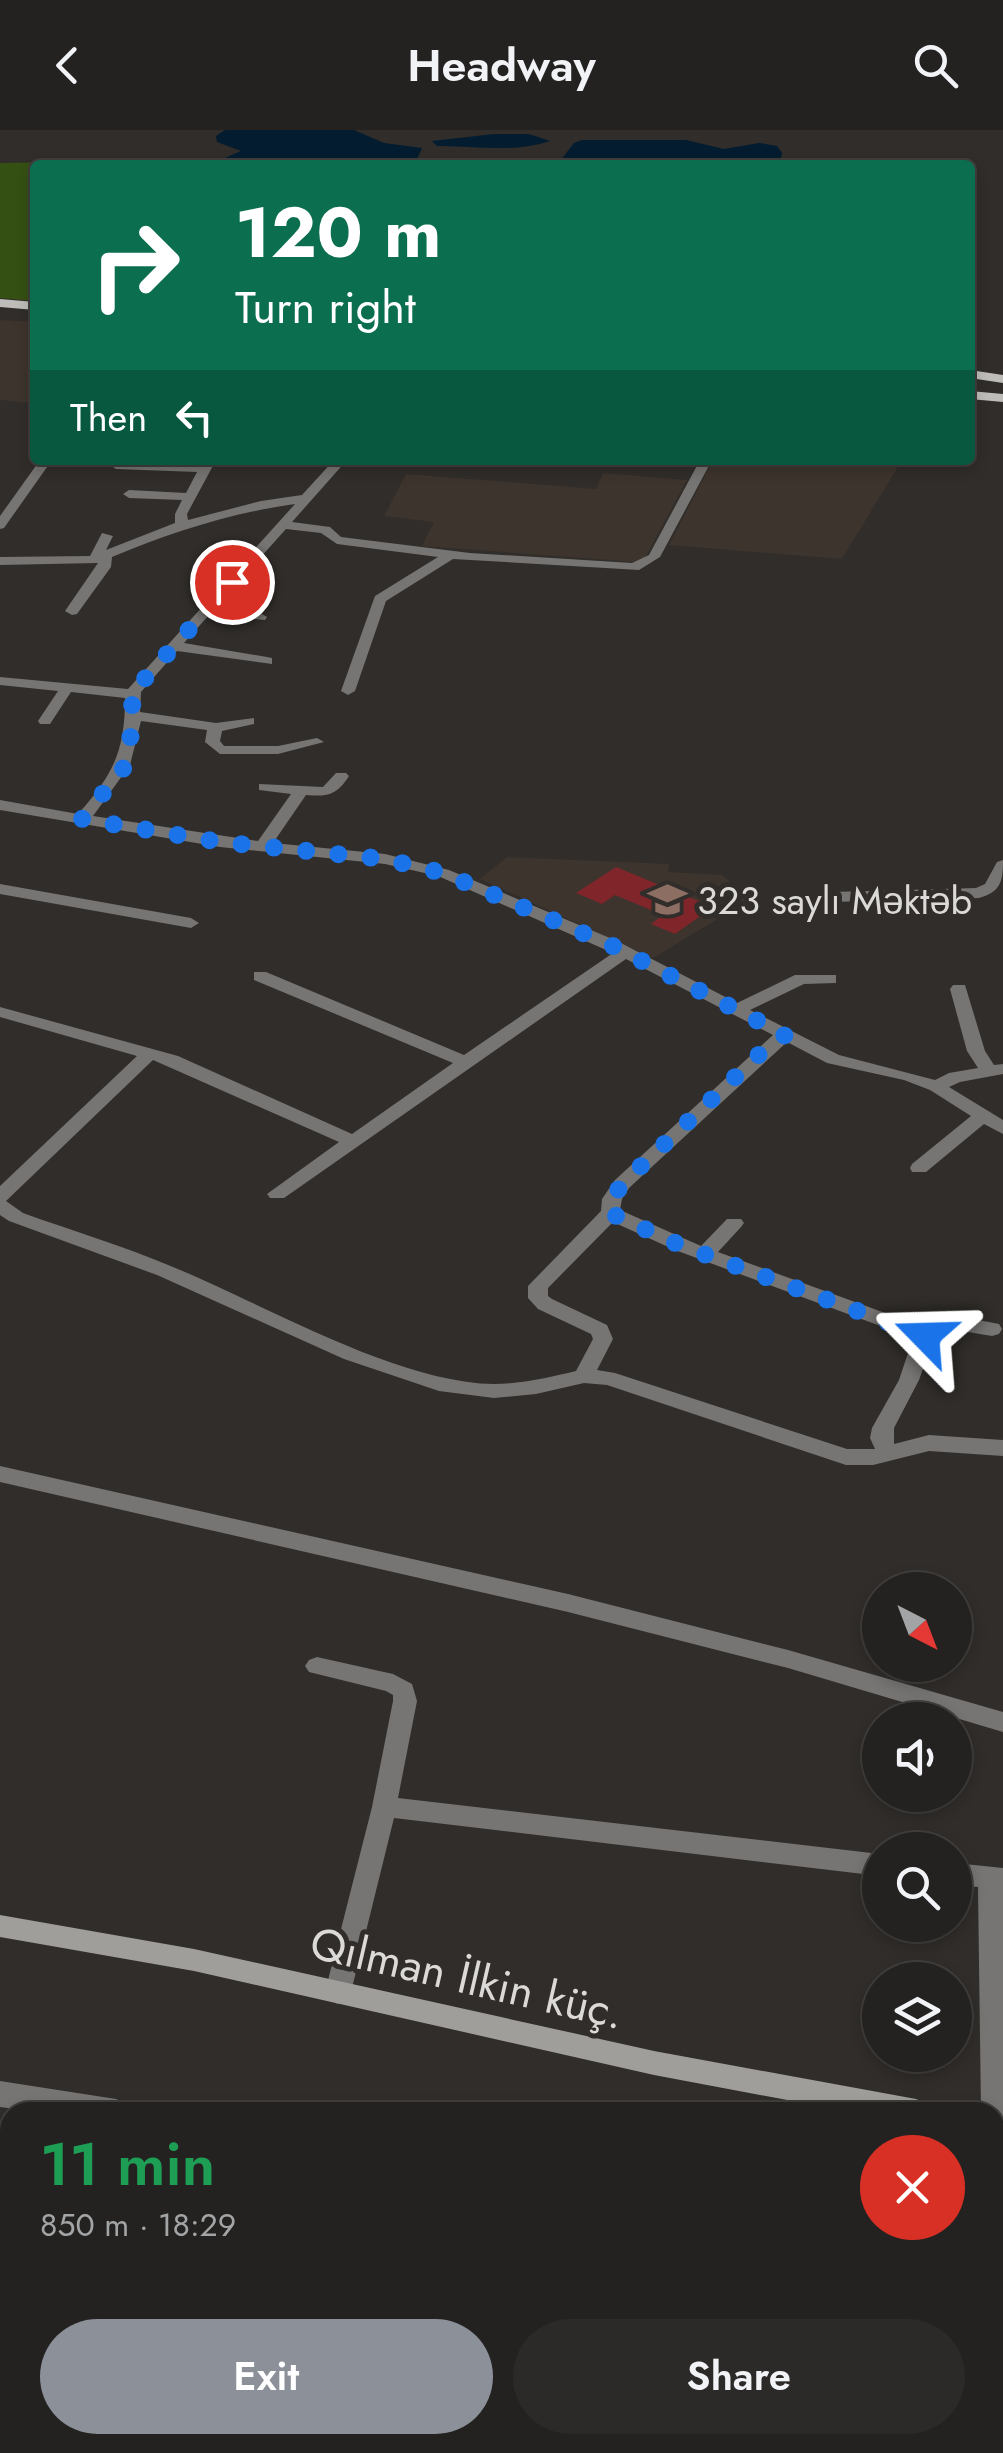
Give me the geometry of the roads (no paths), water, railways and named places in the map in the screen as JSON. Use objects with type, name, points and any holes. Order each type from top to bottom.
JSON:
[{"type":"main road","points":[[0,303],[30,306]]},
{"type":"main road","points":[[0,312],[30,315]]},
{"type":"main road","points":[[975,374],[1003,377]]},
{"type":"main road","points":[[975,394],[1003,395]]},
{"type":"street","points":[[0,526],[43,465]]},
{"type":"street","points":[[116,466],[162,465]]},
{"type":"street","points":[[182,525],[180,514],[206,465]]},
{"type":"street","points":[[82,819],[123,769],[134,716],[131,694],[337,465]]},
{"type":"street","points":[[285,525],[325,530],[338,540],[452,554],[642,566],[654,557],[703,465]]},
{"type":"street","points":[[128,494],[189,497]]},
{"type":"street","points":[[0,561],[100,558],[182,525],[262,505],[310,498]]},
{"type":"street","points":[[72,610],[104,567],[100,558],[107,536]]},
{"type":"street","points":[[146,538],[178,544]]},
{"type":"street","points":[[348,691],[380,599],[392,588],[423,576],[452,554]]},
{"type":"street","points":[[206,611],[260,618]]},
{"type":"street","points":[[174,646],[266,661]]},
{"type":"street","points":[[0,682],[131,694]]},
{"type":"street","points":[[45,721],[67,688]]},
{"type":"street","points":[[134,716],[215,728],[248,720]]},
{"type":"street","points":[[215,728],[212,742],[220,750],[278,750],[317,742]]},
{"type":"street","points":[[264,787],[331,791],[341,776]]},
{"type":"street","points":[[263,846],[301,791]]},
{"type":"street","points":[[0,805],[263,846],[385,859],[443,873],[625,952],[843,1062],[936,1086],[1003,1128]]},
{"type":"street","points":[[831,897],[979,893],[991,887],[1003,865]]},
{"type":"street","points":[[0,889],[191,923]]},
{"type":"street","points":[[276,1194],[625,952]]},
{"type":"street","points":[[260,976],[467,1063]]},
{"type":"street","points":[[736,1010],[801,979],[830,979]]},
{"type":"street","points":[[958,989],[976,1050],[996,1070]]},
{"type":"street","points":[[0,1012],[150,1053],[356,1142]]},
{"type":"street","points":[[584,1376],[603,1339],[600,1330],[545,1304],[537,1293],[538,1286],[610,1213],[612,1199],[622,1184],[766,1048],[785,1035]]},
{"type":"street","points":[[0,1196],[150,1053]]},
{"type":"street","points":[[936,1086],[956,1077],[996,1070]]},
{"type":"street","points":[[919,1168],[984,1116]]},
{"type":"street","points":[[0,1206],[16,1217],[164,1270],[351,1354],[438,1384],[471,1390],[517,1390],[584,1376],[620,1381],[846,1457],[930,1443],[1003,1448]]},
{"type":"street","points":[[610,1213],[925,1336]]},
{"type":"street","points":[[706,1253],[734,1223]]},
{"type":"street","points":[[887,1452],[881,1438],[883,1428],[909,1380],[929,1323],[938,1319],[992,1329]]},
{"type":"street","points":[[0,1474],[568,1603],[788,1660],[1003,1722]]},
{"type":"street","points":[[316,1666],[393,1683],[404,1691],[384,1807],[338,1992]]},
{"type":"street","points":[[384,1807],[862,1863]]},
{"type":"street","points":[[972,1876],[997,1879],[995,2102]]},
{"type":"street","name":"Qılman İlkin küç.","points":[[0,1926],[338,1992],[654,2063],[863,2102]]},
{"type":"street","points":[[0,2094],[52,2102]]},
{"type":"water","points":[[225,130],[354,130],[384,143],[422,148],[417,159],[420,160],[220,160],[241,151],[217,142],[216,136]]},
{"type":"water","points":[[529,134],[550,141],[494,148],[437,146],[432,141]]},
{"type":"water","points":[[686,140],[724,149],[759,143],[777,146],[782,153],[781,160],[561,160],[574,143]]},
{"type":"place","name":"323 saylı Məktəb","points":[[667,900]]}]
